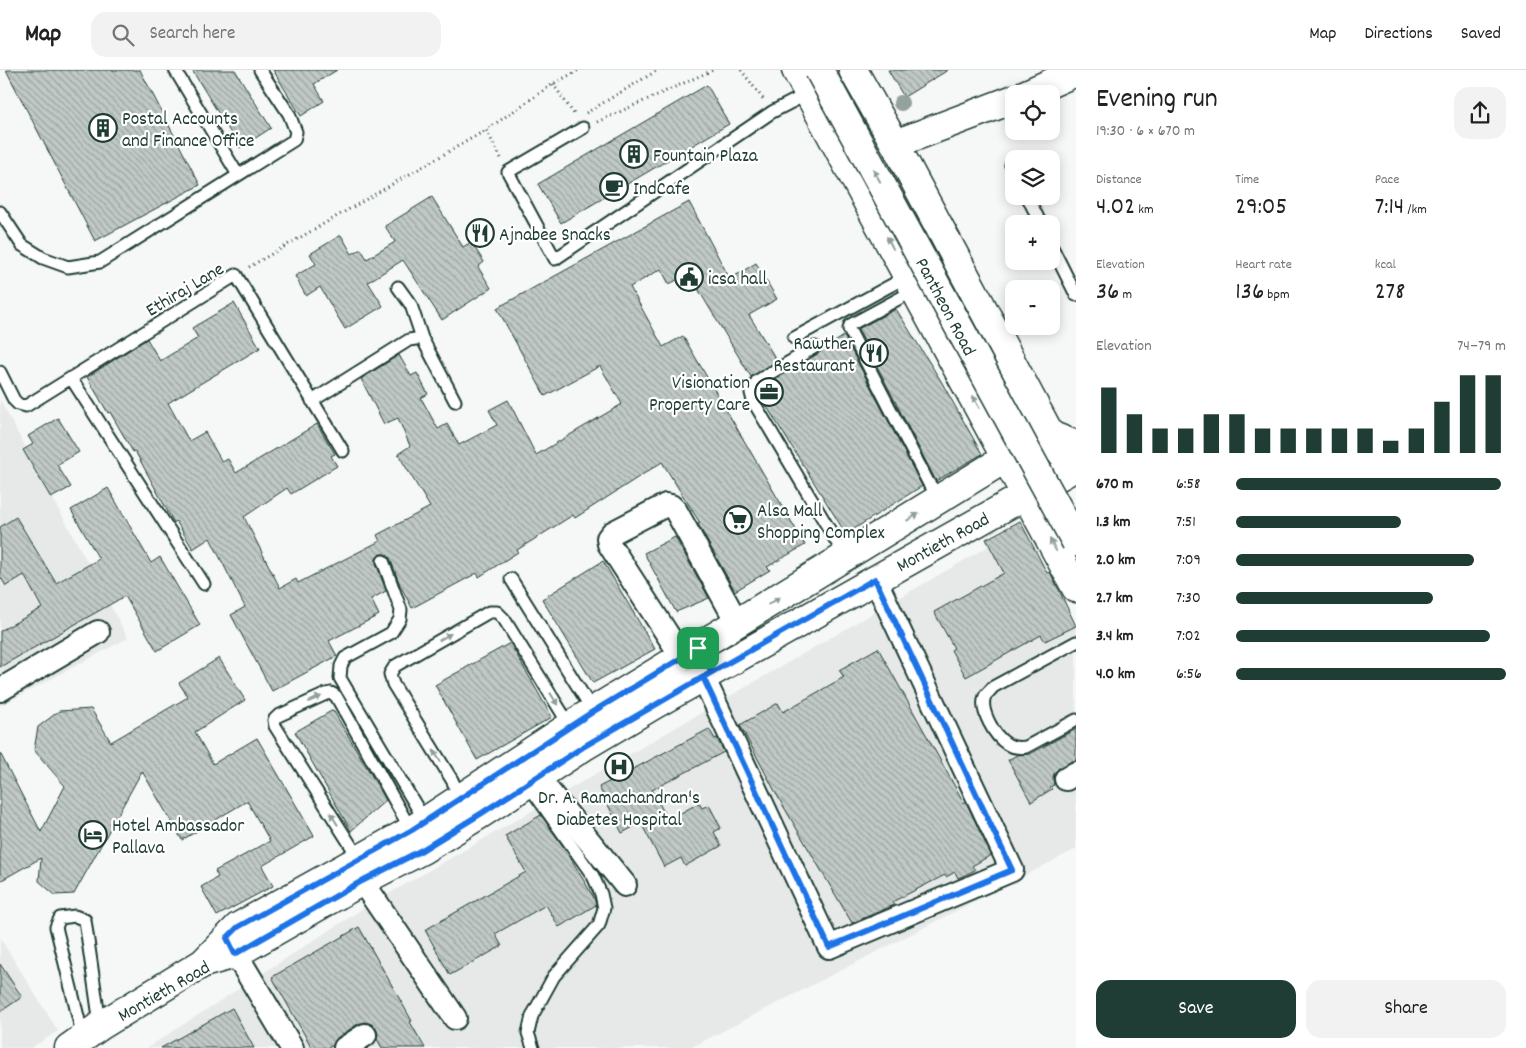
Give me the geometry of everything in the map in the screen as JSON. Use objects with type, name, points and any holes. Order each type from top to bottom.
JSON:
[{"type":"main road","points":[[837,70],[906,191],[1076,506]]},
{"type":"main road","points":[[853,70],[896,144],[1050,435],[1075,460]]},
{"type":"main road","points":[[1046,85],[1076,72]]},
{"type":"main road","points":[[808,78],[911,283],[1076,588]]},
{"type":"main road","name":"Pantheon Road","points":[[808,78],[1076,542]]},
{"type":"main road","points":[[896,144],[1005,102]]},
{"type":"main road","points":[[952,358],[997,335]]},
{"type":"main road","points":[[361,871],[418,826],[594,711],[941,500],[1006,458],[1050,435]]},
{"type":"main road","name":"Montieth Road","points":[[84,1037],[231,946],[361,871],[422,850],[583,747],[707,674],[1026,495],[1075,460]]},
{"type":"main road","points":[[690,652],[707,674]]},
{"type":"street","points":[[690,652],[609,544],[608,538],[612,532],[666,505],[671,506],[676,511],[738,624]]},
{"type":"street","points":[[707,674],[829,947],[1012,870],[875,579]]},
{"type":"street","points":[[0,690],[98,632]]},
{"type":"street","points":[[532,780],[625,885]]},
{"type":"street","points":[[361,871],[455,1018]]},
{"type":"street","points":[[231,946],[292,1048]]},
{"type":"street","points":[[345,1048],[366,1035]]},
{"type":"lane","points":[[175,70],[238,176]]},
{"type":"lane","points":[[0,212],[22,245],[43,258],[68,267],[100,262],[294,140],[296,132],[290,114],[260,70]]},
{"type":"lane","points":[[580,123],[508,172],[555,259],[772,112],[808,78]]},
{"type":"lane","points":[[1060,263],[1076,295]]},
{"type":"lane","name":"Ethiraj Lane","points":[[0,372],[14,400],[18,404],[26,406],[236,274],[343,451]]},
{"type":"lane","points":[[794,338],[911,283]]},
{"type":"lane","points":[[911,283],[850,325],[849,329],[928,482],[941,500]]},
{"type":"lane","points":[[398,286],[411,305],[422,338],[455,400]]},
{"type":"lane","points":[[312,401],[409,340],[422,338]]},
{"type":"lane","points":[[816,347],[757,381],[752,393],[753,401],[846,558]]},
{"type":"lane","points":[[71,378],[204,584]]},
{"type":"lane","points":[[383,561],[401,610],[400,619],[392,633],[345,658],[341,666],[340,678],[418,826]]},
{"type":"lane","points":[[511,579],[594,711]]},
{"type":"lane","points":[[461,799],[452,780],[393,684],[390,674],[395,666],[489,612],[498,612],[504,618],[571,727]]},
{"type":"lane","points":[[1076,642],[993,687],[985,697],[984,708],[996,736],[1008,745],[1018,748],[1026,747],[1076,720]]},
{"type":"lane","points":[[361,871],[275,726],[274,720],[278,716],[326,694],[331,693],[336,696],[418,826]]},
{"type":"lane","points":[[532,780],[593,876],[601,894],[604,908],[599,925],[554,976],[532,1016],[528,1034],[533,1048]]},
{"type":"lane","points":[[74,916],[85,920],[84,1037],[56,926],[60,918],[74,916]]},
{"type":"path","points":[[236,274],[486,130],[553,84],[579,70]]},
{"type":"path","points":[[580,123],[658,70]]},
{"type":"path","points":[[580,123],[713,70]]},
{"type":"path","points":[[741,70],[772,112]]},
{"type":"path","points":[[553,84],[580,123]]},
{"type":"path","points":[[486,130],[508,172]]},
{"type":"shaded area","points":[[0,400],[128,638],[0,706]]},
{"type":"shaded area","points":[[1020,528],[1076,629],[1076,849],[690,1048],[147,1048],[361,910]]},
{"type":"shaded area","points":[[0,938],[58,1031],[31,1048],[0,1048]]},
{"type":"building","name":"Postal Accounts and Finance Office","points":[[6,70],[140,70],[200,185],[95,241]]},
{"type":"building","points":[[192,70],[235,70],[271,128],[240,148]]},
{"type":"building","points":[[273,70],[337,70],[314,84],[324,101],[301,116]]},
{"type":"building","points":[[888,70],[948,70],[904,97]]},
{"type":"building","name":"Fountain Plaza","points":[[707,85],[729,124],[561,223],[538,184]]},
{"type":"building","points":[[432,197],[463,247],[471,242],[484,262],[478,267],[491,288],[442,320],[403,260],[368,282],[383,306],[345,329],[320,287],[306,296],[295,276],[316,264],[310,254],[341,235],[352,254],[361,249],[367,259],[395,242],[385,226]]},
{"type":"building","points":[[689,202],[730,279],[756,263],[777,299],[749,315],[777,361],[751,377],[689,274],[669,284],[661,269],[630,287],[663,347],[683,336],[805,545],[767,567],[770,570],[735,591],[698,524],[700,523],[662,462],[575,518],[573,515],[517,550],[518,552],[479,577],[477,573],[412,608],[400,585],[390,558],[385,554],[380,554],[376,559],[376,563],[386,591],[371,599],[379,615],[329,641],[337,656],[272,691],[231,615],[245,607],[210,538],[193,549],[176,521],[174,523],[135,451],[133,452],[87,377],[147,339],[160,361],[198,338],[192,328],[234,303],[260,348],[168,403],[189,441],[205,432],[222,462],[228,459],[236,473],[317,424],[335,454],[331,456],[337,466],[291,494],[287,488],[244,517],[280,588],[296,579],[298,583],[380,541],[377,535],[430,507],[398,454],[410,446],[398,418],[384,424],[361,379],[399,355],[411,376],[417,373],[428,394],[421,398],[438,429],[447,424],[459,445],[497,425],[489,410],[508,400],[536,455],[622,404],[600,366],[545,396],[497,308]]},
{"type":"building","points":[[896,309],[941,381],[982,454],[936,481],[858,329]]},
{"type":"building","points":[[844,336],[922,486],[846,534],[759,394],[763,386],[819,353],[822,346],[828,343],[830,345]]},
{"type":"building","points":[[58,418],[79,452],[57,465],[71,487],[51,498],[23,450],[33,444],[28,436]]},
{"type":"building","points":[[108,488],[151,563],[160,557],[200,625],[157,651],[125,596],[0,667],[0,631],[42,608],[24,575],[6,586],[0,576],[0,527],[16,517],[56,583],[99,559],[71,510]]},
{"type":"building","points":[[1020,521],[1047,573],[1050,572],[1076,626],[1045,641],[1041,635],[966,677],[951,650],[954,648],[934,612],[1004,573],[986,539]]},
{"type":"building","points":[[675,537],[709,598],[676,612],[644,553]]},
{"type":"building","points":[[603,561],[655,649],[593,683],[542,599]]},
{"type":"building","points":[[510,643],[552,717],[477,760],[435,685]]},
{"type":"building","points":[[878,648],[964,803],[966,802],[991,855],[972,866],[975,870],[963,876],[958,878],[955,872],[946,877],[945,875],[892,902],[894,905],[852,923],[778,797],[740,725],[778,703],[783,712],[844,677],[839,670]]},
{"type":"building","points":[[219,658],[245,700],[195,732],[213,764],[257,738],[314,836],[262,866],[273,886],[217,916],[201,887],[218,877],[215,871],[270,841],[247,801],[182,840],[142,771],[74,894],[55,895],[39,881],[41,858],[0,881],[0,753],[41,832],[65,786],[34,750],[38,727],[59,711],[91,709],[111,742],[188,697],[179,683]]},
{"type":"building","points":[[333,710],[386,800],[351,831],[295,732]]},
{"type":"building","points":[[709,729],[715,739],[717,738],[724,752],[652,790],[668,820],[699,803],[702,808],[709,805],[721,828],[714,832],[721,846],[685,866],[681,858],[664,867],[641,823],[622,833],[599,787]]},
{"type":"building","points":[[1076,729],[1076,760],[1059,768],[1054,773],[1054,785],[1050,787],[1052,789],[1031,802],[1008,760],[1017,755],[1030,754]]},
{"type":"building","points":[[541,815],[567,852],[594,898],[596,905],[559,927],[546,905],[495,934],[502,946],[450,975],[425,930],[526,872],[505,836]]},
{"type":"building","points":[[359,927],[412,1021],[410,1022],[425,1048],[382,1048],[377,1039],[376,1027],[365,1022],[358,1024],[338,1037],[333,1045],[328,1048],[312,1048],[272,977]]},
{"type":"building","points":[[0,964],[22,997],[0,1012]]},
{"type":"building","points":[[232,1008],[254,1048],[161,1048]]},
{"type":"place","name":"Postal Accounts and Finance Office","points":[[103,128]]},
{"type":"place","name":"Fountain Plaza","points":[[634,154]]},
{"type":"place","name":"IndCafe","points":[[614,187]]},
{"type":"place","name":"Ajnabee Snacks","points":[[480,233]]},
{"type":"place","name":"icsa hall","points":[[689,277]]},
{"type":"place","name":"Rawther Restaurant","points":[[874,353]]},
{"type":"place","name":"Visionation Property Care","points":[[769,392]]},
{"type":"place","name":"Alsa Mall Shopping Complex","points":[[738,520]]},
{"type":"place","name":"Dr. A. Ramachandran's Diabetes Hospital","points":[[619,767]]},
{"type":"place","name":"Hotel Ambassador Pallava","points":[[93,835]]},
{"type":"route","points":[[698,648],[594,711],[412,830],[238,927],[227,938],[235,954],[362,881],[422,850],[583,747],[657,703],[703,677],[712,672],[875,579],[1012,870],[829,947],[703,677],[712,672],[698,648]]}]
